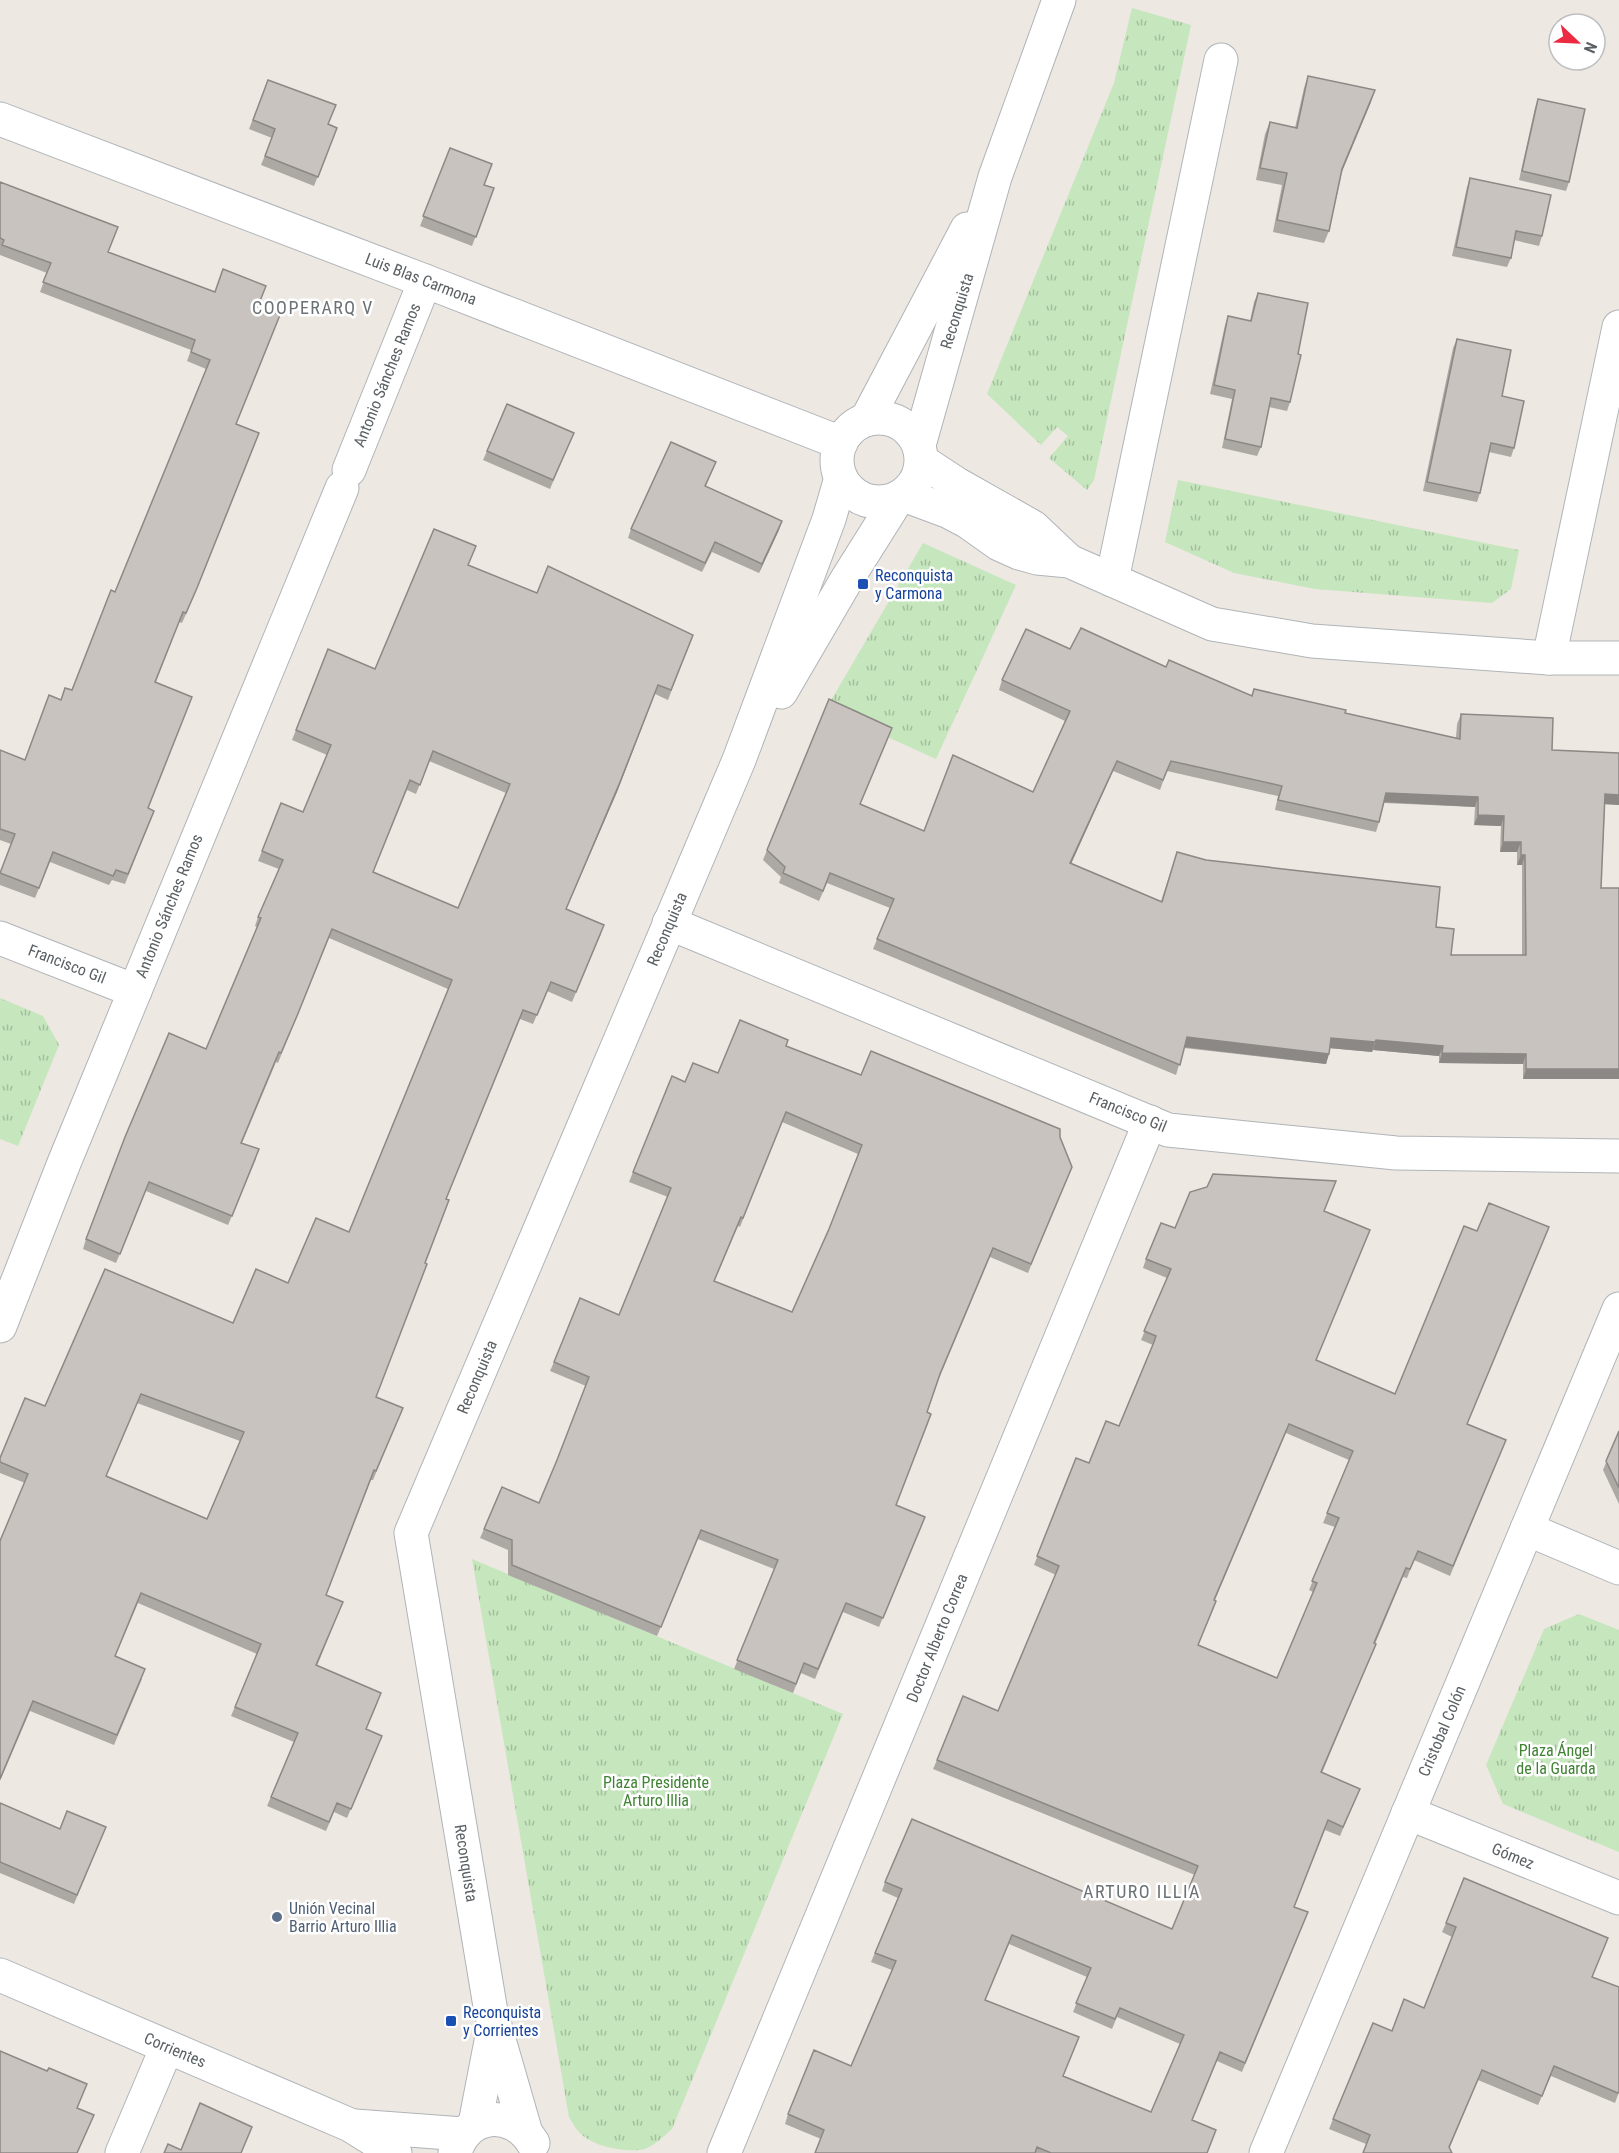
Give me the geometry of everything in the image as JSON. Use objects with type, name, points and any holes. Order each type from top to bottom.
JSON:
[{"type":"street","name":"Reconquista","points":[[921,453],[995,177],[1059,0]]},
{"type":"street","points":[[1112,580],[1221,60]]},
{"type":"street","name":"Luis Blas Carmona","points":[[0,119],[841,443]]},
{"type":"street","name":"Reconquista","points":[[867,419],[995,177]]},
{"type":"street","name":"Antonio Sánches Ramos","points":[[0,1326],[425,281]]},
{"type":"street","points":[[1549,658],[1619,327]]},
{"type":"street","points":[[921,453],[920,474],[913,486],[901,497],[885,503],[859,498],[848,489],[841,478],[838,466],[838,454],[847,432],[867,419],[884,418],[898,422],[910,432],[921,453],[957,484],[1033,527],[1069,561]]},
{"type":"street","name":"Reconquista","points":[[531,2143],[494,2026],[411,1533],[739,760],[829,519],[841,478]]},
{"type":"street","name":"Reconquista","points":[[739,760],[901,497]]},
{"type":"street","points":[[901,497],[947,511],[968,522],[999,544],[1019,553],[1037,558],[1069,561],[1212,624],[1312,641],[1549,658],[1619,658]]},
{"type":"street","name":"Francisco Gil","points":[[669,923],[1168,1130],[1396,1153],[1619,1156]]},
{"type":"street","name":"Francisco Gil","points":[[0,938],[135,991]]},
{"type":"street","name":"Doctor Alberto Correa","points":[[724,2153],[1150,1122]]},
{"type":"street","name":"Cristobal Colón","points":[[1266,2153],[1619,1309]]},
{"type":"street","points":[[1527,1529],[1619,1568]]},
{"type":"street","name":"Gómez","points":[[1408,1814],[1619,1898]]},
{"type":"street","name":"Corrientes","points":[[0,1975],[350,2125],[395,2153]]},
{"type":"street","name":"Reconquista","points":[[464,2137],[494,2026]]},
{"type":"street","points":[[122,2153],[167,2047]]},
{"type":"street","name":"Corrientes","points":[[350,2125],[464,2137],[488,2120],[503,2119],[515,2124],[531,2143]]},
{"type":"green space","points":[[1132,8],[1191,25],[1094,480],[1087,490],[1049,458],[1068,436],[1057,427],[1041,445],[987,394],[1114,83]]},
{"type":"green space","points":[[1178,480],[1519,550],[1511,589],[1492,603],[1315,589],[1234,573],[1165,542]]},
{"type":"green space","points":[[923,543],[1016,585],[936,759],[826,709]]},
{"type":"green space","points":[[0,998],[43,1016],[59,1045],[18,1146],[0,1139]]},
{"type":"green space","name":"Plaza Presidente Arturo Illia","points":[[472,1559],[843,1714],[672,2129],[645,2149],[610,2148],[592,2142],[579,2132],[569,2117]]},
{"type":"green space","name":"Plaza Ángel de la Guarda","points":[[1579,1614],[1619,1630],[1619,1852],[1503,1804],[1486,1765],[1544,1629]]},
{"type":"building","points":[[1308,76],[1375,90],[1342,169],[1329,231],[1277,220],[1287,173],[1260,168],[1270,122],[1297,128]]},
{"type":"building","points":[[268,80],[336,105],[328,124],[337,128],[318,177],[265,156],[275,129],[253,120]]},
{"type":"building","points":[[1538,99],[1585,109],[1569,182],[1522,171]]},
{"type":"building","points":[[450,148],[492,164],[484,185],[494,188],[476,237],[423,216]]},
{"type":"building","points":[[1470,178],[1551,195],[1542,236],[1516,231],[1511,258],[1456,247]]},
{"type":"building","points":[[0,182],[118,227],[108,252],[215,292],[223,269],[266,286],[258,306],[280,315],[236,424],[259,433],[197,588],[186,613],[183,612],[155,682],[192,697],[148,808],[154,811],[128,874],[116,870],[113,876],[53,852],[39,888],[0,873],[15,834],[0,829],[0,750],[25,760],[49,695],[61,700],[65,688],[72,690],[111,590],[115,592],[210,360],[191,352],[195,340],[43,282],[51,263],[2,245],[4,240],[0,238]]},
{"type":"building","points":[[1258,293],[1308,303],[1298,354],[1301,355],[1290,402],[1271,398],[1261,447],[1225,439],[1235,390],[1214,385],[1228,316],[1251,321]]},
{"type":"building","points":[[1457,339],[1511,350],[1502,396],[1524,401],[1514,448],[1491,443],[1480,493],[1427,482]]},
{"type":"building","points":[[507,404],[574,433],[553,480],[487,451]]},
{"type":"building","points":[[671,442],[716,462],[705,486],[782,521],[762,564],[715,542],[705,563],[631,529]]},
{"type":"building","points":[[434,529],[476,546],[468,565],[537,593],[548,566],[693,635],[671,690],[658,685],[566,909],[604,925],[576,992],[551,982],[537,1015],[523,1010],[446,1199],[449,1200],[425,1263],[427,1264],[376,1397],[403,1408],[376,1471],[374,1470],[326,1595],[343,1602],[316,1665],[381,1693],[366,1729],[382,1736],[351,1809],[337,1803],[329,1822],[271,1797],[298,1733],[235,1707],[261,1644],[141,1593],[115,1656],[145,1669],[117,1735],[33,1701],[0,1779],[0,1541],[28,1474],[0,1462],[0,1458],[25,1398],[45,1406],[105,1269],[233,1323],[256,1269],[288,1283],[316,1218],[349,1232],[452,980],[332,929],[297,1016],[281,1053],[279,1052],[241,1143],[259,1149],[232,1216],[149,1182],[120,1254],[86,1239],[125,1137],[169,1033],[206,1049],[261,918],[258,917],[283,860],[262,851],[281,803],[303,812],[331,745],[296,730],[328,649],[375,669]],"holes":[[[433,751],[510,784],[458,908],[373,872],[410,780],[420,785]],[[141,1394],[244,1432],[207,1519],[106,1476]]]},
{"type":"building","points":[[1081,628],[1166,667],[1169,660],[1252,696],[1254,689],[1346,710],[1345,713],[1460,739],[1461,714],[1553,718],[1552,750],[1619,753],[1619,795],[1605,794],[1601,888],[1619,888],[1619,1069],[1526,1069],[1526,1054],[1442,1053],[1443,1046],[1331,1038],[1329,1054],[1187,1037],[1180,1065],[877,939],[894,899],[830,873],[823,891],[783,873],[785,867],[767,850],[829,699],[892,728],[860,804],[924,831],[953,755],[1033,792],[1070,711],[1002,680],[1026,629],[1070,649]],"holes":[[[1117,761],[1163,780],[1171,761],[1282,786],[1278,800],[1379,822],[1386,793],[1478,797],[1478,815],[1504,816],[1503,842],[1521,842],[1521,855],[1525,855],[1526,955],[1451,955],[1454,929],[1436,927],[1440,887],[1206,860],[1177,852],[1162,902],[1070,863]]]},
{"type":"building","points":[[740,1020],[788,1040],[786,1046],[861,1075],[871,1051],[1060,1129],[1060,1137],[1072,1167],[1031,1264],[993,1248],[940,1374],[927,1412],[931,1414],[896,1505],[925,1517],[883,1618],[846,1603],[818,1669],[804,1663],[796,1684],[737,1660],[778,1560],[701,1530],[661,1627],[512,1565],[512,1540],[484,1529],[502,1487],[539,1503],[557,1460],[589,1377],[554,1362],[580,1298],[619,1315],[671,1188],[633,1172],[672,1076],[685,1082],[693,1063],[718,1073]],"holes":[[[786,1112],[862,1145],[829,1229],[792,1312],[714,1281],[741,1217],[743,1218]]]},
{"type":"building","points":[[1213,1174],[1336,1181],[1324,1211],[1370,1230],[1316,1360],[1395,1394],[1464,1226],[1477,1231],[1489,1203],[1549,1227],[1467,1424],[1506,1440],[1453,1566],[1418,1551],[1410,1569],[1406,1568],[1374,1643],[1376,1644],[1321,1772],[1360,1789],[1343,1827],[1328,1820],[1294,1907],[1308,1912],[1245,2063],[1220,2052],[1192,2120],[1216,2130],[1207,2153],[1051,2153],[1037,2147],[1035,2153],[815,2153],[824,2130],[788,2114],[814,2050],[851,2066],[896,1961],[875,1953],[902,1889],[885,1882],[912,1819],[1172,1929],[1198,1866],[937,1760],[963,1696],[998,1711],[1059,1566],[1037,1556],[1076,1458],[1089,1463],[1106,1421],[1119,1426],[1156,1336],[1144,1331],[1171,1269],[1146,1259],[1161,1223],[1175,1228],[1190,1192],[1207,1187]],"holes":[[[1289,1424],[1353,1451],[1327,1513],[1339,1518],[1312,1581],[1317,1583],[1277,1678],[1198,1645],[1216,1601],[1214,1600]],[[1012,1935],[1091,1968],[1076,2003],[1115,2019],[1120,2008],[1184,2035],[1151,2112],[1063,2076],[1079,2037],[985,2000]]]},
{"type":"building","points":[[1619,1431],[1619,1488],[1606,1461]]},
{"type":"building","points":[[0,1803],[60,1829],[67,1811],[106,1827],[77,1895],[0,1862]]},
{"type":"building","points":[[1464,1878],[1608,1938],[1592,1977],[1619,1987],[1619,2092],[1554,2066],[1542,2096],[1482,2070],[1449,2147],[1452,2153],[1363,2153],[1370,2135],[1333,2119],[1373,2023],[1392,2031],[1404,1999],[1424,2008],[1456,1927],[1446,1923]]},
{"type":"building","points":[[0,2051],[47,2071],[49,2068],[87,2084],[77,2108],[94,2115],[77,2153],[0,2153]]},
{"type":"building","points":[[200,2103],[252,2127],[241,2153],[164,2153],[168,2144],[181,2150]]},
{"type":"place","name":"Reconquista y Carmona","points":[[863,584]]},
{"type":"place","name":"Unión Vecinal Barrio Arturo Illia","points":[[277,1917]]},
{"type":"place","name":"Reconquista y Corrientes","points":[[451,2021]]},
{"type":"district","name":"COOPERARQ V","points":[[313,307]]},
{"type":"district","name":"ARTURO ILLIA","points":[[1142,1891]]}]
